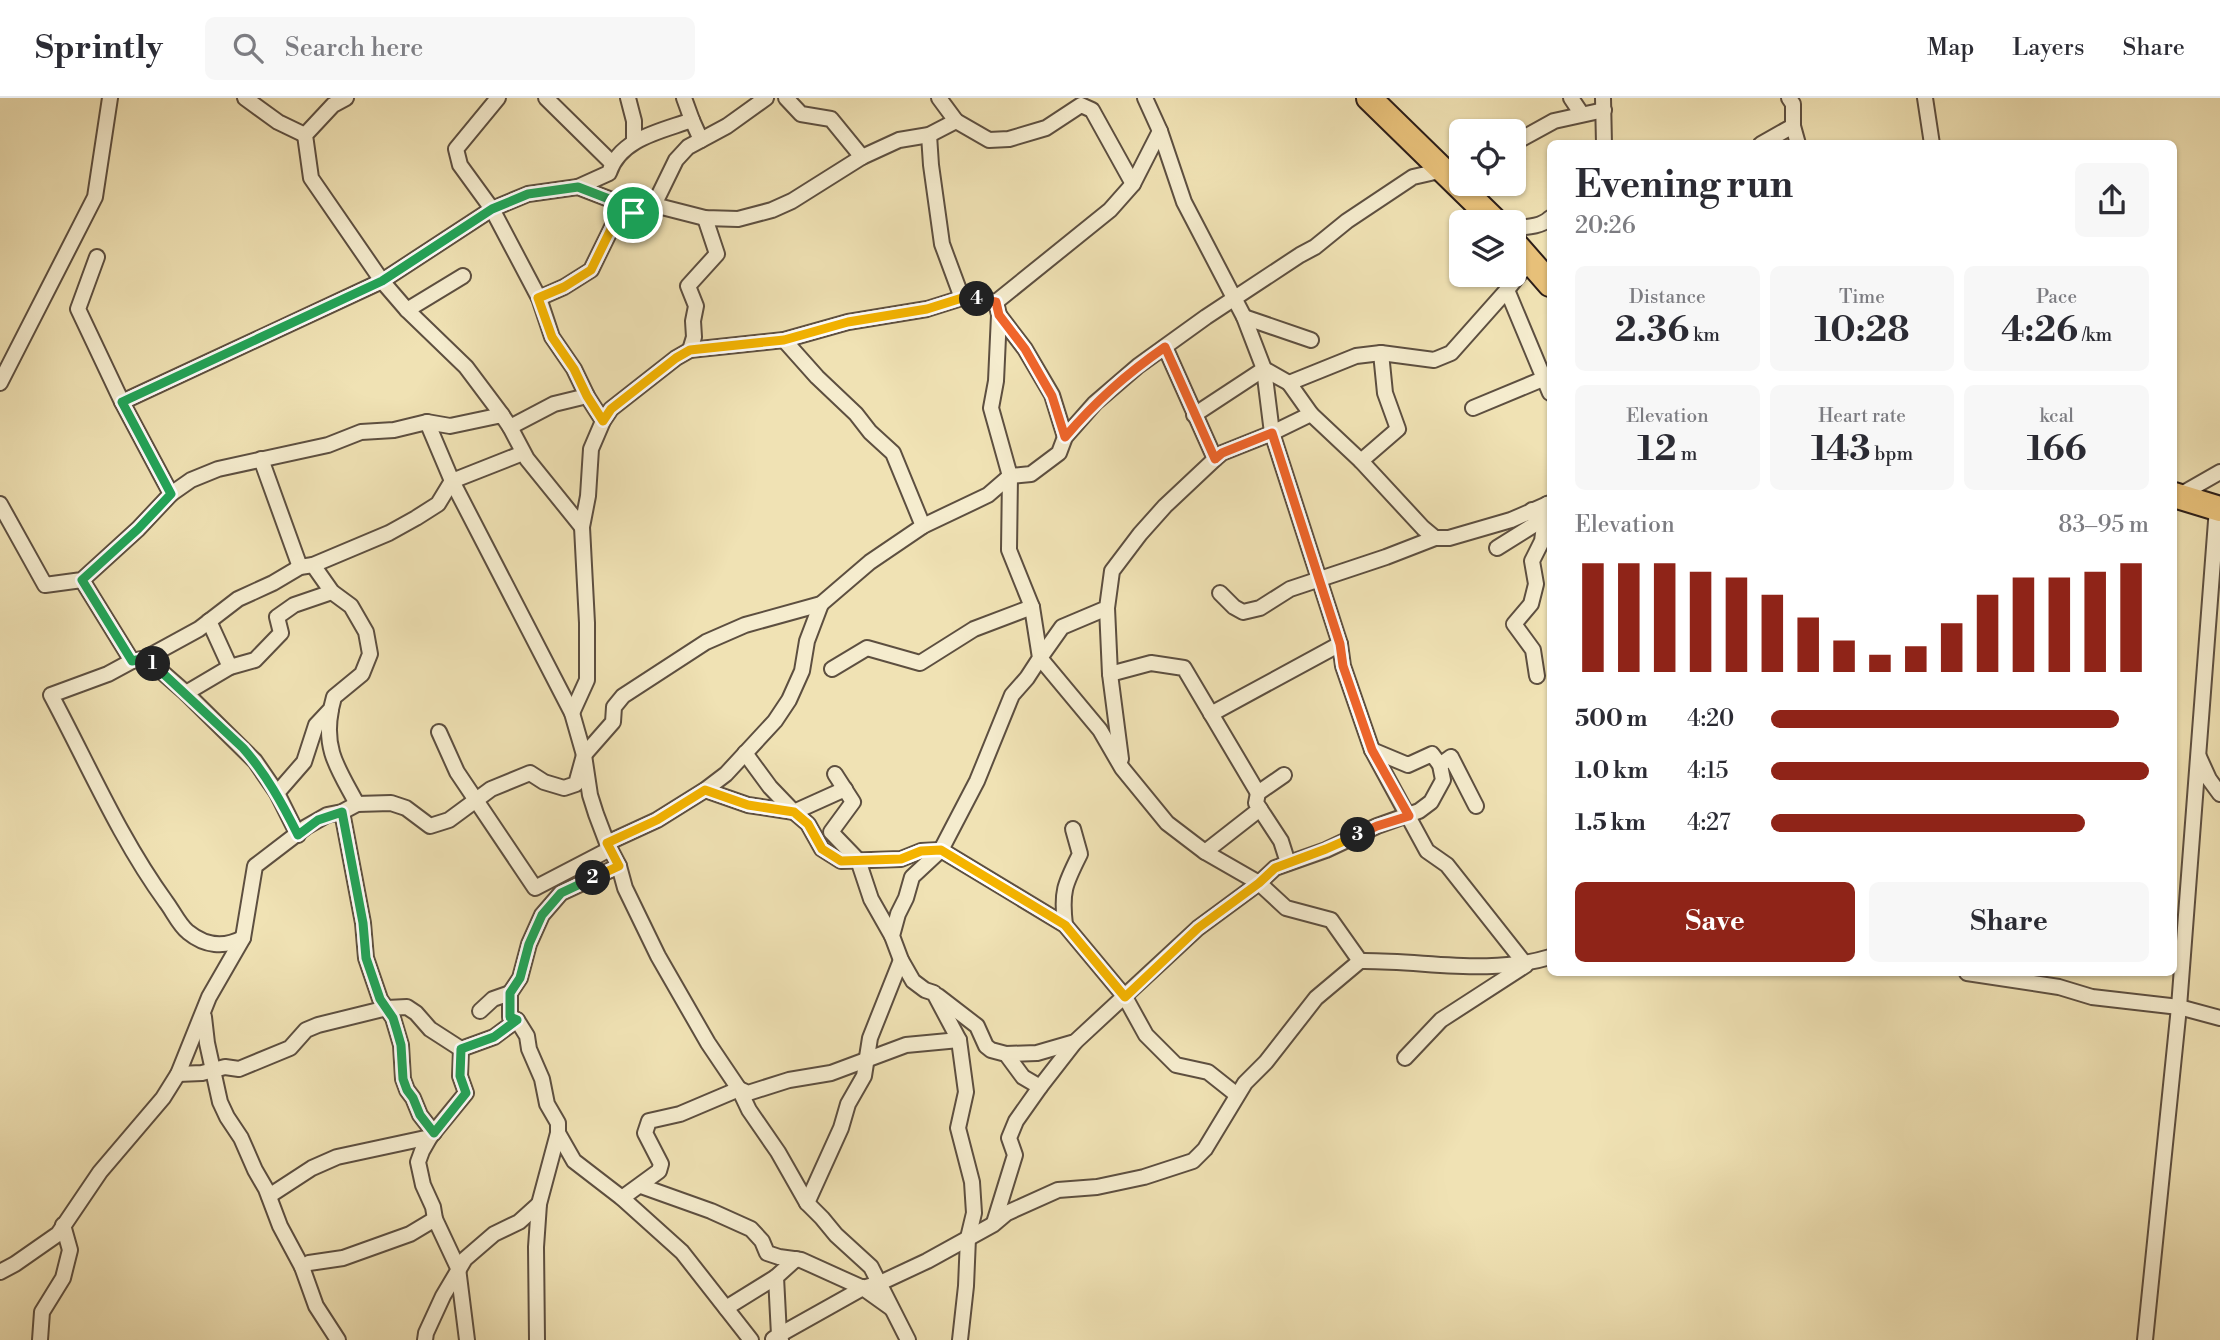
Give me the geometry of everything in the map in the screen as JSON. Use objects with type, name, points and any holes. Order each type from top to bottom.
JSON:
[{"type":"highway","points":[[1369,98],[1449,165]]},
{"type":"highway","points":[[1475,196],[1486,210]]},
{"type":"highway","points":[[1526,257],[1547,281]]},
{"type":"highway","points":[[2177,496],[2219,508]]},
{"type":"street","points":[[0,383],[95,197],[110,98]]},
{"type":"street","points":[[246,98],[278,122],[305,135]]},
{"type":"street","points":[[305,135],[333,104],[346,98]]},
{"type":"street","points":[[498,98],[456,149],[460,165],[492,209],[538,298],[552,337],[574,369],[603,421]]},
{"type":"street","points":[[546,98],[612,163]]},
{"type":"street","points":[[628,98],[634,121],[634,141]]},
{"type":"street","points":[[684,98],[701,140]]},
{"type":"street","points":[[538,298],[564,287],[591,270],[614,223],[654,205],[676,160],[688,147],[727,126],[766,98]]},
{"type":"street","points":[[786,98],[801,114],[831,119],[862,157]]},
{"type":"street","points":[[939,98],[956,121],[989,140],[1009,139],[1046,128],[1081,105],[1092,110],[1133,184]]},
{"type":"street","points":[[1145,98],[1160,131],[1184,202],[1244,317],[1264,369],[1272,433],[1340,644],[1343,666],[1372,750],[1427,851],[1447,865],[1526,965]]},
{"type":"street","points":[[1571,98],[1581,113]]},
{"type":"street","points":[[1789,98],[1793,104],[1793,126],[1797,140]]},
{"type":"street","points":[[1925,98],[1931,140]]},
{"type":"street","points":[[1526,136],[1554,121],[1603,104],[1604,140]]},
{"type":"street","points":[[122,402],[382,281],[492,209],[528,194],[578,187],[609,173],[612,163],[634,141],[692,120]]},
{"type":"street","points":[[578,187],[622,204],[654,205],[705,218],[738,219],[772,210],[792,201],[862,157],[899,140],[929,135],[956,121]]},
{"type":"street","points":[[1768,140],[1793,126]]},
{"type":"street","points":[[1160,131],[1133,184],[1110,210],[1011,292],[998,308],[996,381],[991,408],[1010,476],[1009,550],[1032,607],[1040,658],[1100,730],[1122,768],[1167,822],[1205,852],[1259,883],[1286,908],[1331,920],[1360,961]]},
{"type":"street","points":[[305,135],[311,178],[382,281],[407,310],[466,367],[506,421],[523,453],[582,527]]},
{"type":"street","points":[[929,135],[942,244],[962,298]]},
{"type":"street","points":[[0,1272],[58,1234],[100,1172],[163,1098],[178,1074],[209,997],[243,938],[255,866],[318,820],[358,804],[391,803],[406,808],[430,826],[449,820],[477,798],[512,779],[530,773],[544,782],[564,788],[572,786],[578,779],[584,755],[613,722],[614,707],[623,696],[695,648],[745,625],[821,604],[860,569],[923,526],[988,495],[1010,476],[1031,474],[1059,453],[1065,437],[1095,403],[1138,366],[1206,317],[1315,247],[1347,221],[1413,177],[1449,169]]},
{"type":"street","points":[[690,350],[694,337],[696,306],[688,286],[717,254],[705,218]]},
{"type":"street","points":[[1526,226],[1547,222]]},
{"type":"street","points":[[97,257],[78,309],[122,402],[171,494]]},
{"type":"street","points":[[407,310],[463,276]]},
{"type":"street","points":[[1289,383],[1356,356],[1381,353],[1434,360],[1451,353],[1508,287]]},
{"type":"street","points":[[1507,290],[1547,379]]},
{"type":"street","points":[[572,713],[587,680],[582,527],[588,496],[591,449],[611,409],[690,350],[784,340],[848,322],[927,309],[962,298],[998,308],[1052,396],[1065,437]]},
{"type":"street","points":[[1244,317],[1311,340]]},
{"type":"street","points":[[784,340],[893,453],[923,526]]},
{"type":"street","points":[[1165,347],[1215,459]]},
{"type":"street","points":[[1361,461],[1398,429],[1385,393],[1381,353]]},
{"type":"street","points":[[1264,369],[1289,383],[1311,414],[1361,461],[1435,538]]},
{"type":"street","points":[[1194,415],[1264,369]]},
{"type":"street","points":[[1473,408],[1547,384]]},
{"type":"street","points":[[0,504],[46,585],[82,580],[138,529],[171,494],[191,480],[218,469],[328,445],[361,432],[394,430],[427,422],[450,426],[506,421],[587,396]]},
{"type":"street","points":[[1122,768],[1110,674],[1107,608],[1112,571],[1165,506],[1222,453],[1311,414]]},
{"type":"street","points":[[427,422],[452,481],[572,713],[584,755],[590,795],[608,846],[663,967],[807,1203],[836,1235],[871,1267],[908,1340]]},
{"type":"street","points":[[243,938],[231,944],[212,945],[187,932],[150,881],[51,695],[108,674],[199,629],[238,599],[306,566],[389,533],[438,504],[452,481],[523,453]]},
{"type":"street","points":[[261,459],[306,566],[332,592],[351,606],[366,632],[370,654],[362,674],[334,697],[327,729],[332,757],[358,804]]},
{"type":"street","points":[[2177,495],[2220,472]]},
{"type":"street","points":[[1220,593],[1243,612],[1260,608],[1290,589],[1435,538],[1449,538],[1511,520],[1547,504]]},
{"type":"street","points":[[2145,1340],[2179,1007],[2219,508]]},
{"type":"street","points":[[1497,548],[1537,523],[1532,510]]},
{"type":"street","points":[[1537,676],[1533,650],[1514,624],[1531,604],[1536,584],[1532,561],[1542,541],[1547,514]]},
{"type":"street","points":[[82,580],[139,659],[186,693],[243,748],[277,793],[298,835]]},
{"type":"street","points":[[186,693],[230,667],[255,660],[281,633],[277,617],[294,605],[332,592]]},
{"type":"street","points":[[439,732],[457,772],[535,888],[657,820],[726,774],[775,721],[789,700],[802,671],[807,641],[821,604]]},
{"type":"street","points":[[832,669],[867,648],[920,663],[974,629],[1032,607]]},
{"type":"street","points":[[892,936],[912,877],[941,850],[977,781],[1012,695],[1062,627],[1107,608]]},
{"type":"street","points":[[209,621],[230,667]]},
{"type":"street","points":[[1211,714],[1340,644]]},
{"type":"street","points":[[1110,674],[1151,663],[1184,668],[1258,793],[1256,803],[1281,841],[1288,863]]},
{"type":"street","points":[[277,793],[304,762],[316,725],[331,709]]},
{"type":"street","points":[[994,1224],[1015,1155],[1009,1138],[1016,1121],[1075,1042],[1198,928],[1275,868],[1377,826],[1409,816],[1431,802],[1443,780],[1440,765],[1432,754],[1408,765],[1372,750]]},
{"type":"street","points":[[745,753],[770,787],[808,824],[822,849],[841,861],[901,859],[921,851],[941,850],[1065,925],[1125,997],[1146,1035],[1176,1065],[1208,1072],[1237,1095]]},
{"type":"street","points":[[2199,756],[2220,794]]},
{"type":"street","points":[[1440,765],[1451,757],[1476,806]]},
{"type":"street","points":[[835,774],[853,802],[831,832],[858,860],[871,899],[913,981],[934,993],[977,1026],[986,1046],[991,1050],[1006,1054],[1037,1053],[1075,1042]]},
{"type":"street","points":[[1258,793],[1284,775]]},
{"type":"street","points":[[705,790],[748,805],[794,812],[845,789]]},
{"type":"street","points":[[1205,852],[1259,809]]},
{"type":"street","points":[[342,812],[363,923],[366,958],[380,999],[393,1018],[401,1045],[403,1079],[407,1090],[432,1135]]},
{"type":"street","points":[[1065,925],[1062,899],[1068,878],[1080,854],[1073,829]]},
{"type":"street","points":[[537,1340],[536,1247],[539,1204],[558,1133],[558,1123],[547,1104],[542,1079],[529,1049],[527,1036],[517,1020],[510,1017],[510,993],[520,978],[529,944],[542,915],[561,893],[619,866]]},
{"type":"street","points":[[1405,1058],[1441,1020],[1526,965],[1547,958]]},
{"type":"street","points":[[807,1203],[841,1128],[848,1104],[864,1076],[870,1038],[901,960]]},
{"type":"street","points":[[776,1277],[778,1338],[863,1289],[927,1262],[994,1224],[1007,1213],[1058,1190],[1097,1187],[1144,1177],[1193,1161],[1205,1149],[1237,1095],[1316,998],[1360,961],[1456,967],[1526,965]]},
{"type":"street","points":[[1986,976],[2059,987],[2092,997],[2179,1007],[2220,1018]]},
{"type":"street","points":[[480,1011],[493,999],[510,993]]},
{"type":"street","points":[[934,993],[959,1040],[966,1092],[958,1128],[972,1182],[974,1213],[968,1238],[960,1340]]},
{"type":"street","points":[[178,1074],[225,1068],[239,1069],[290,1048],[306,1030],[318,1025],[387,1008],[407,1007],[430,1029],[461,1049]]},
{"type":"street","points":[[203,1013],[207,1043],[223,1110],[241,1138],[269,1196],[280,1226],[302,1267],[316,1306],[338,1340]]},
{"type":"street","points":[[461,1049],[494,1037],[517,1020]]},
{"type":"street","points":[[622,1198],[659,1171],[661,1164],[645,1133],[649,1121],[680,1114],[739,1089],[748,1093],[789,1080],[831,1073],[906,1045],[959,1040]]},
{"type":"street","points":[[461,1049],[460,1076],[466,1093],[432,1135],[418,1162],[435,1219],[458,1268],[467,1340]]},
{"type":"street","points":[[1006,1054],[1023,1077],[1040,1087]]},
{"type":"street","points":[[558,1133],[574,1161],[622,1198],[682,1252],[751,1340]]},
{"type":"street","points":[[269,1196],[312,1168],[337,1157],[432,1135]]},
{"type":"street","points":[[641,1186],[711,1211],[751,1229],[768,1252],[796,1259],[863,1289],[894,1310]]},
{"type":"street","points":[[425,1340],[443,1296],[464,1259],[494,1234],[519,1222],[539,1204]]},
{"type":"street","points":[[302,1267],[343,1258],[410,1234],[435,1219]]},
{"type":"street","points":[[40,1340],[42,1312],[63,1278],[70,1250],[64,1225]]},
{"type":"street","points":[[726,1308],[776,1277],[796,1259]]},
{"type":"route","points":[[578,187],[622,204],[654,205],[633,213],[614,223],[591,270],[564,287],[538,298],[552,337],[574,369],[603,421],[611,409],[690,350],[784,340],[848,322],[927,309],[962,298],[996,302],[999,315],[1025,349],[1052,396],[1065,437],[1095,403],[1165,347],[1215,459],[1222,453],[1272,433],[1340,644],[1343,666],[1372,750],[1409,816],[1377,826],[1275,868],[1198,928],[1125,997],[1065,925],[941,850],[921,851],[901,859],[841,861],[822,849],[808,824],[794,812],[748,805],[705,790],[657,820],[607,843],[619,866],[561,893],[542,915],[529,944],[520,978],[510,993],[510,1017],[517,1020],[494,1037],[461,1049],[460,1076],[466,1093],[434,1133],[420,1115],[407,1090],[403,1079],[401,1045],[393,1018],[380,999],[366,958],[363,923],[342,812],[318,820],[298,835],[277,793],[255,761],[146,658],[132,661],[82,580],[138,529],[171,494],[122,402],[382,281],[492,209],[528,194],[578,187]]}]
